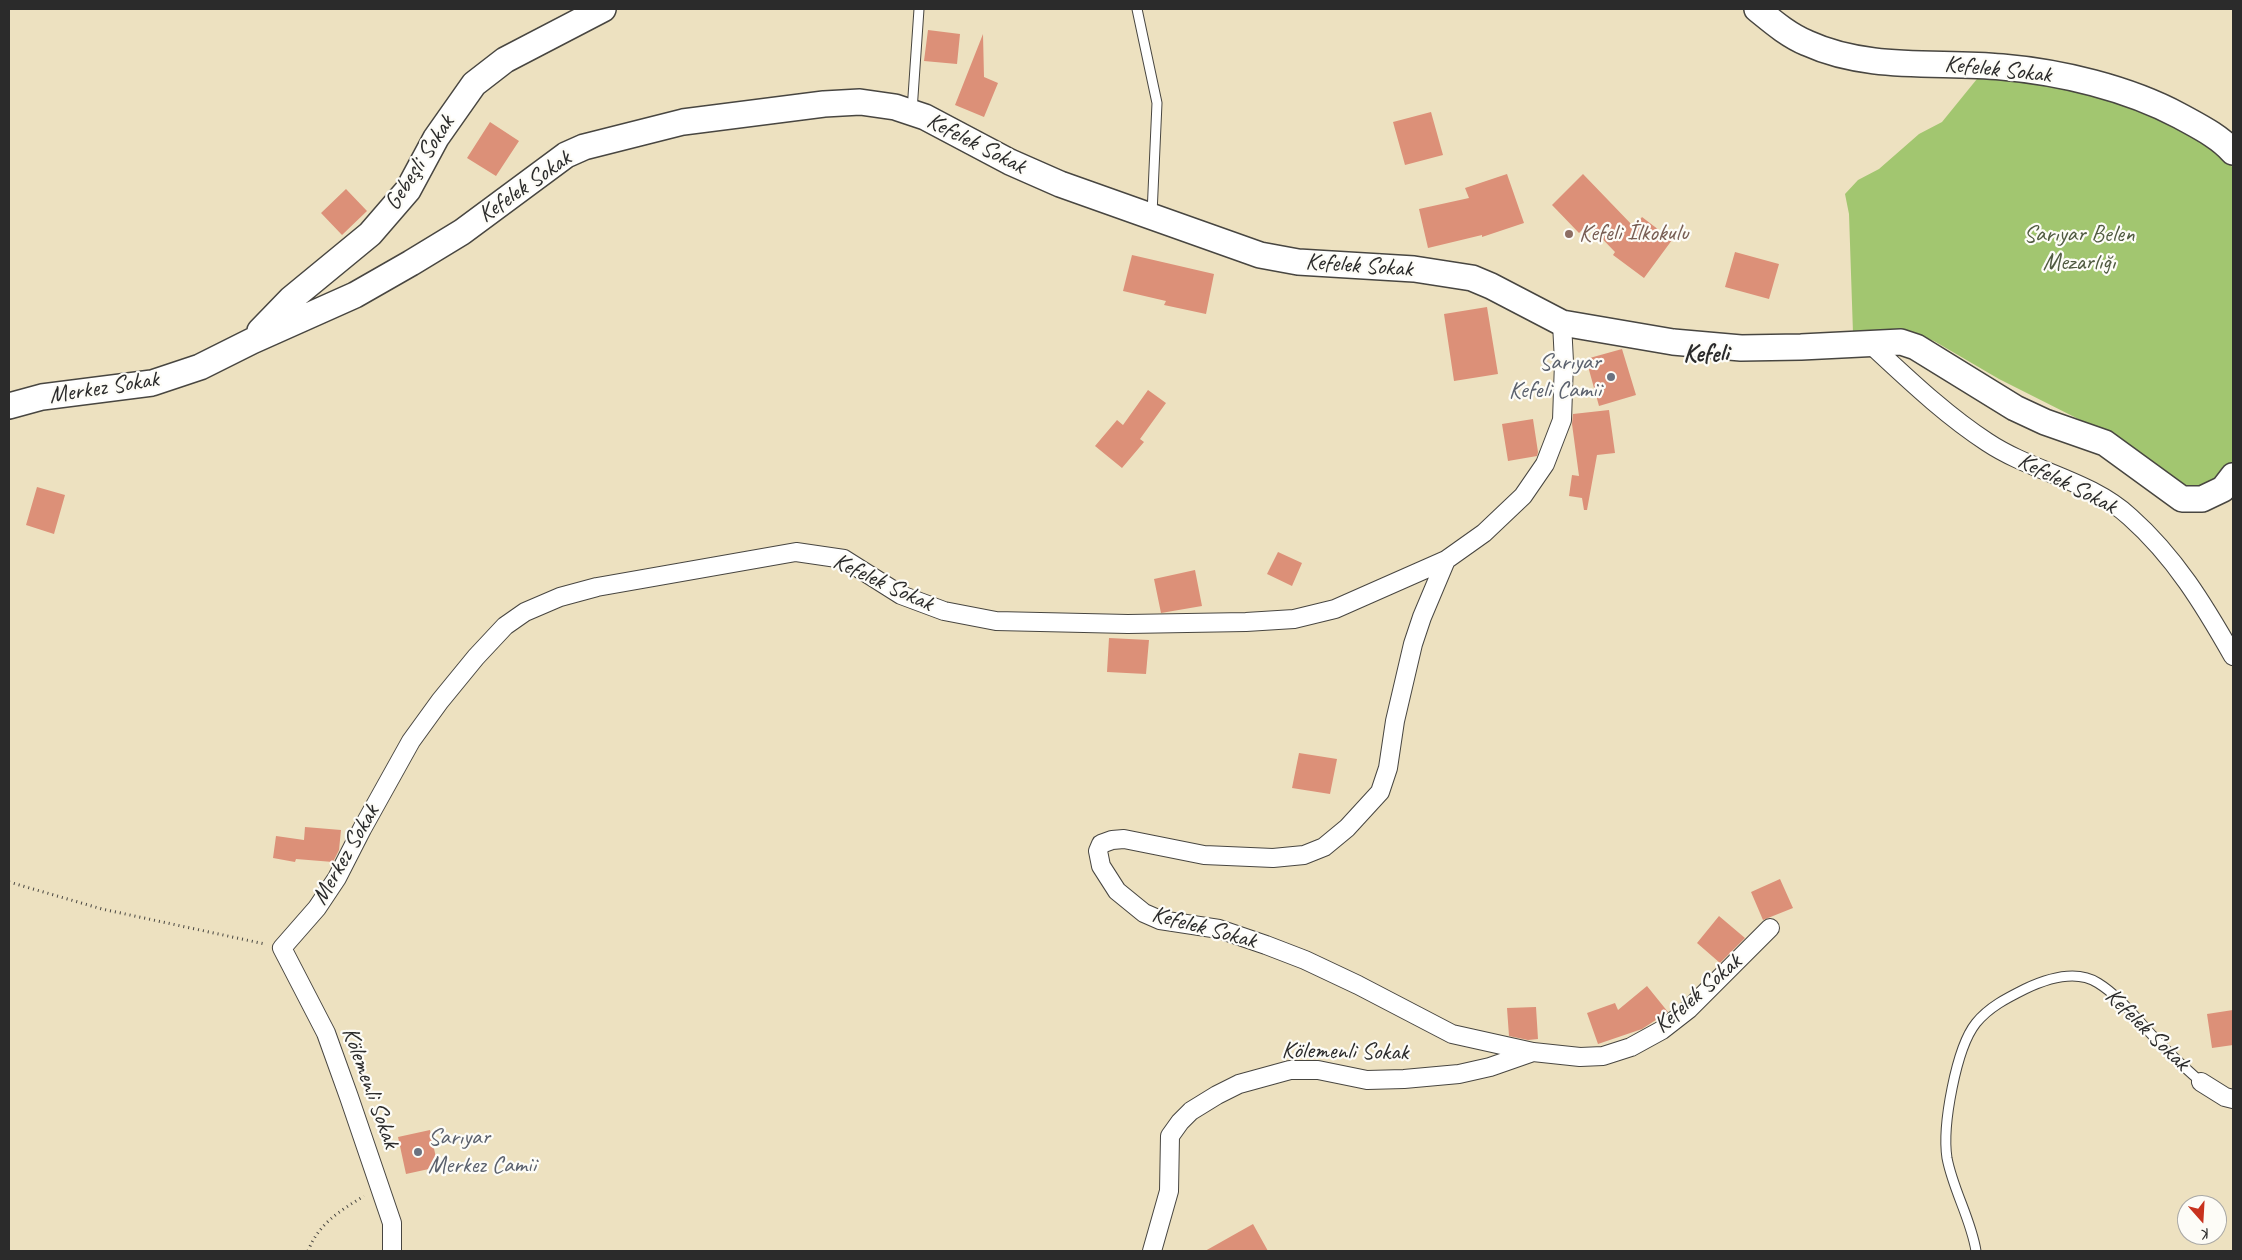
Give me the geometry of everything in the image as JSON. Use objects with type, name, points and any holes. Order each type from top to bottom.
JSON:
[{"type":"street","name":"Gebeşli Sokak","points":[[252,340],[291,299],[370,234],[408,190],[436,138],[474,84],[504,60],[603,9]]},
{"type":"street","name":"Kefelek Sokak","points":[[1757,9],[1780,28],[1807,43],[1856,59],[2003,67],[2064,77],[2119,91],[2155,103],[2207,131],[2233,152]]},
{"type":"street","name":"Kefelek Sokak","points":[[252,340],[355,294],[411,263],[462,232],[566,154],[584,147],[683,122],[795,107],[860,102],[895,107],[912,113],[1043,177],[1102,200],[1260,255],[1298,262],[1414,269],[1472,278],[1562,323],[1673,342],[1741,348],[1801,348],[1868,342],[1900,342],[1916,347],[2015,408],[2045,422],[2105,443],[2182,499],[2202,499],[2223,489],[2233,476]]},
{"type":"street","name":"Kefelek Sokak","points":[[525,612],[560,597],[597,587],[796,552],[844,559],[901,595],[944,611],[996,621],[1128,624],[1246,622],[1294,619],[1335,609],[1446,560],[1484,533],[1523,496],[1545,464],[1562,420],[1564,371],[1562,323]]},
{"type":"street","name":"Merkez Sokak","points":[[9,406],[42,397],[152,383],[200,367],[252,340]]},
{"type":"street","name":"Kefelek Sokak","points":[[1868,342],[1945,410],[1987,442],[2018,460],[2104,497],[2130,517],[2181,571],[2233,656]]},
{"type":"street","name":"Kefelek Sokak","points":[[1446,560],[1413,644],[1395,721],[1388,768],[1380,792],[1366,810],[1324,847],[1304,855],[1273,858],[1204,855],[1124,839],[1112,840],[1101,844],[1098,851],[1101,866],[1117,891],[1144,913],[1160,920],[1219,929],[1266,945],[1349,981],[1452,1034],[1533,1052],[1580,1057],[1603,1056],[1631,1047],[1662,1030],[1689,1009],[1770,928]]},
{"type":"street","name":"Merkez Sokak","points":[[282,948],[317,908],[337,878],[416,733],[440,700],[476,658],[505,626],[525,612]]},
{"type":"street","name":"Kölemenli Sokak","points":[[282,948],[326,1033],[392,1223],[392,1251]]},
{"type":"street","name":"Kölemenli Sokak","points":[[1152,1251],[1169,1191],[1170,1136],[1191,1111],[1217,1094],[1239,1084],[1290,1070],[1318,1070],[1367,1080],[1404,1079],[1459,1074],[1515,1060],[1533,1052]]},
{"type":"street","name":"Kefelek Sokak","points":[[2201,1082],[2225,1097],[2233,1099]]},
{"type":"lane","name":"Kefelek Sokak","points":[[912,113],[919,9]]},
{"type":"lane","points":[[1137,9],[1156,103],[1152,217]]},
{"type":"lane","name":"Kefelek Sokak","points":[[1976,1251],[1974,1239],[1952,1181],[1947,1155],[1949,1118],[1953,1081],[1964,1046],[1975,1024],[1997,1004],[2034,985],[2058,978],[2077,975],[2096,982],[2120,1000],[2172,1056],[2201,1082]]},
{"type":"path","points":[[9,882],[102,909],[282,948]]},
{"type":"path","points":[[308,1251],[313,1237],[331,1216],[380,1186]]},
{"type":"green space","name":"Sarıyar Belen Mezarlığı","points":[[1981,74],[2124,100],[2217,149],[2233,168],[2233,462],[2216,484],[2189,489],[2120,440],[1999,379],[1934,341],[1915,334],[1853,333],[1849,214],[1845,194],[1858,180],[1879,169],[1919,134],[1942,122]]},
{"type":"building","points":[[928,30],[960,34],[957,64],[924,61]]},
{"type":"building","points":[[983,34],[984,77],[998,83],[984,117],[955,105]]},
{"type":"building","points":[[1431,112],[1443,155],[1405,165],[1393,122]]},
{"type":"building","points":[[490,122],[519,141],[496,176],[467,158]]},
{"type":"building","points":[[1507,174],[1524,223],[1482,237],[1482,235],[1428,248],[1419,209],[1469,198],[1465,188]]},
{"type":"building","points":[[1583,174],[1634,227],[1642,217],[1672,240],[1644,278],[1613,255],[1615,252],[1588,224],[1579,233],[1552,205]]},
{"type":"building","points":[[346,189],[367,211],[342,235],[321,213]]},
{"type":"building","points":[[1735,252],[1779,264],[1769,299],[1725,287]]},
{"type":"building","points":[[1132,255],[1214,274],[1206,314],[1164,305],[1166,301],[1123,291]]},
{"type":"building","points":[[1487,307],[1498,374],[1454,381],[1444,314]]},
{"type":"building","name":"Sarıyar Kefeli Camii","points":[[1622,349],[1636,395],[1599,406],[1586,359]]},
{"type":"building","points":[[1148,390],[1166,403],[1140,439],[1144,442],[1122,468],[1095,446],[1117,420],[1123,425]]},
{"type":"building","points":[[1609,410],[1615,453],[1597,455],[1587,510],[1584,510],[1582,498],[1569,496],[1572,475],[1579,476],[1572,424],[1573,414]]},
{"type":"building","points":[[1533,419],[1537,456],[1508,461],[1502,424]]},
{"type":"building","points":[[37,487],[65,495],[54,534],[26,525]]},
{"type":"building","points":[[1278,552],[1302,563],[1292,586],[1267,574]]},
{"type":"building","points":[[1195,570],[1202,606],[1161,613],[1154,579]]},
{"type":"building","points":[[1109,638],[1149,640],[1146,674],[1107,672]]},
{"type":"building","points":[[1299,753],[1337,759],[1330,794],[1292,788]]},
{"type":"building","points":[[305,827],[341,830],[339,850],[333,862],[296,859],[295,862],[273,858],[276,836],[304,840]]},
{"type":"building","points":[[1780,879],[1793,908],[1763,920],[1751,892]]},
{"type":"building","points":[[1719,916],[1745,938],[1720,963],[1697,943]]},
{"type":"building","points":[[1647,986],[1668,1012],[1642,1029],[1598,1044],[1587,1013],[1615,1003],[1618,1010]]},
{"type":"building","points":[[1536,1007],[1538,1039],[1528,1040],[1509,1036],[1507,1008]]},
{"type":"building","points":[[2233,1010],[2233,1045],[2212,1048],[2207,1014]]},
{"type":"building","name":"Sarıyar Merkez Camii","points":[[430,1130],[438,1167],[406,1174],[398,1137]]},
{"type":"building","points":[[1253,1224],[1268,1251],[1205,1251]]},
{"type":"place","name":"Kefeli İlkokulu","points":[[1569,234]]},
{"type":"place","name":"Sarıyar Kefeli Camii","points":[[1611,377]]},
{"type":"place","name":"Sarıyar Merkez Camii","points":[[418,1152]]},
{"type":"district","name":"Kefeli","points":[[1706,354]]}]
